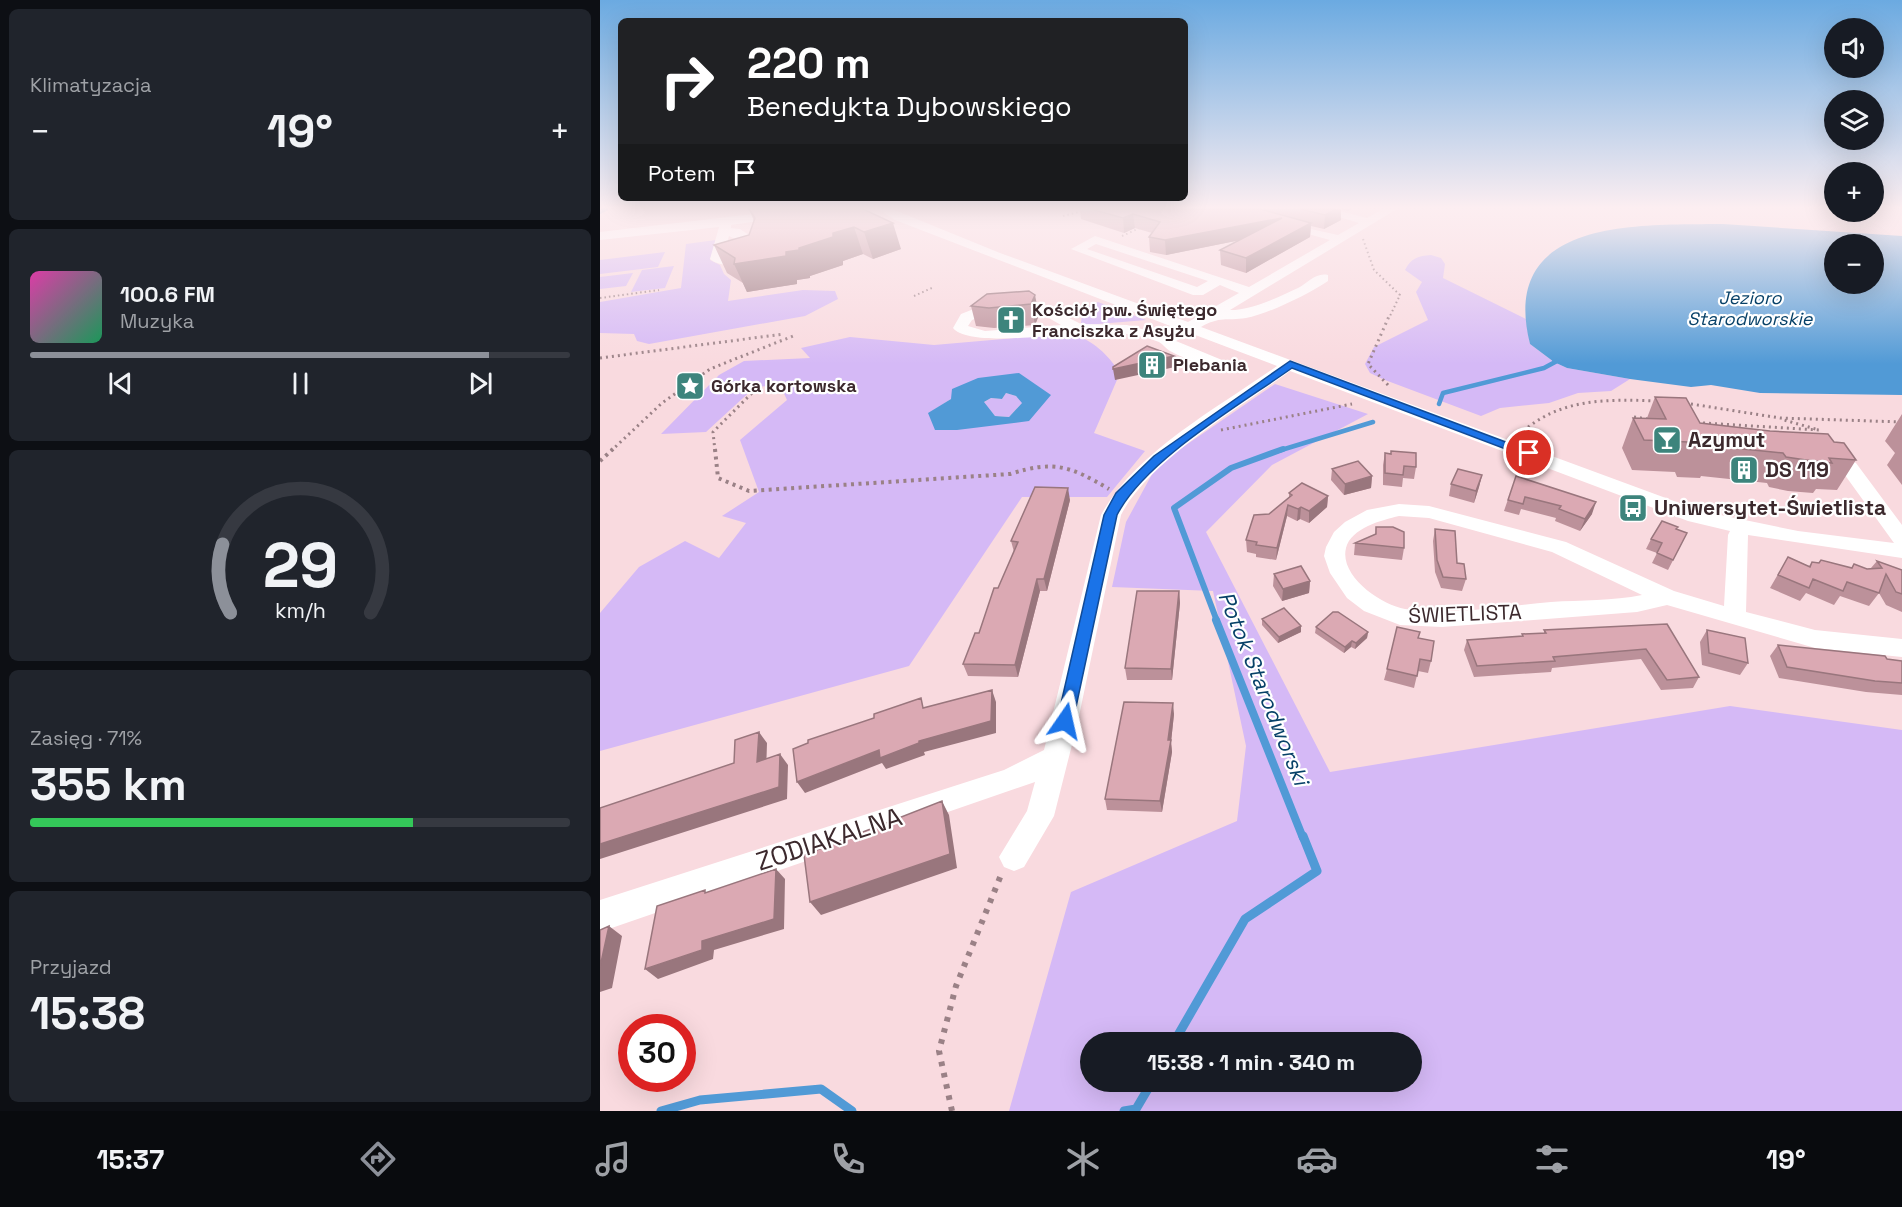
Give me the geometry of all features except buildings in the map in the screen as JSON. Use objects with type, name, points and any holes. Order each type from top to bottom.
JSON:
[{"type":"street","points":[[1012,261],[1695,516],[1760,532],[1824,543],[1902,550]]},
{"type":"street","points":[[1110,261],[1198,292],[1218,281]]},
{"type":"street","points":[[1158,261],[1249,293]]},
{"type":"street","points":[[1165,340],[1303,261]]},
{"type":"street","points":[[1213,314],[1245,314],[1305,290],[1323,278]]},
{"type":"street","points":[[1080,329],[1035,305],[989,308],[966,317],[960,328],[972,334],[985,335],[1080,329],[1129,329],[1151,338],[1165,340],[1174,347],[1216,363]]},
{"type":"street","points":[[1014,857],[1040,816],[1056,757],[1111,515],[1121,496],[1158,458],[1290,364]]},
{"type":"street","points":[[1807,446],[1833,454],[1849,467],[1902,539]]},
{"type":"street","name":"ŚWIETLISTA","points":[[1666,597],[1637,604],[1443,619],[1400,617],[1372,605],[1355,592],[1341,573],[1335,556],[1336,547],[1341,537],[1374,515],[1399,510],[1429,512],[1559,547],[1666,597],[1815,639],[1902,648]]},
{"type":"street","points":[[1735,616],[1737,535]]},
{"type":"street","name":"ZODIAKALNA","points":[[600,916],[1007,781],[1037,769],[1056,757]]},
{"type":"path","points":[[1368,261],[1381,278],[1398,290],[1400,295],[1369,357],[1368,364],[1391,390]]},
{"type":"path","points":[[914,296],[934,287]]},
{"type":"path","points":[[600,298],[659,290]]},
{"type":"path","points":[[600,358],[784,334]]},
{"type":"path","points":[[600,461],[662,403],[710,369],[793,336]]},
{"type":"path","points":[[754,391],[713,432],[718,478],[749,491],[1010,474],[1036,465],[1068,465],[1121,496]]},
{"type":"path","points":[[1519,435],[1541,417],[1586,402],[1608,399],[1660,401]]},
{"type":"path","points":[[1679,403],[1729,408],[1780,418],[1819,430],[1693,423]]},
{"type":"path","points":[[1189,437],[1353,404]]},
{"type":"path","points":[[1634,417],[1652,419]]},
{"type":"path","points":[[1780,418],[1860,418],[1902,422]]},
{"type":"path","points":[[952,1111],[939,1051],[949,1009],[997,882],[1014,857]]},
{"type":"shaded area","points":[[600,261],[661,261],[658,267],[600,274]]},
{"type":"shaded area","points":[[684,261],[712,261],[720,265],[724,274],[731,280],[728,301],[803,290],[835,291],[838,299],[805,316],[649,344],[637,341],[634,334],[600,333],[600,302],[681,288]]},
{"type":"shaded area","points":[[1412,261],[1443,261],[1445,264],[1443,278],[1526,319],[1530,344],[1554,362],[1567,368],[1630,379],[1611,391],[1578,393],[1549,403],[1500,408],[1481,416],[1370,373],[1365,364],[1374,347],[1428,320],[1416,292],[1422,282],[1405,270]]},
{"type":"shaded area","points":[[674,266],[665,288],[631,292],[642,270]]},
{"type":"shaded area","points":[[633,273],[626,286],[600,289],[600,277]]},
{"type":"shaded area","points":[[1098,302],[1146,320],[1086,325],[1081,323],[1082,314],[1072,314]]},
{"type":"shaded area","points":[[1072,333],[1080,336],[1099,349],[1120,373],[1094,433],[1145,451],[1107,497],[1022,497],[909,666],[600,751],[600,613],[639,567],[685,541],[719,558],[746,523],[722,516],[759,492],[740,440],[787,400],[780,385],[755,387],[706,432],[661,434],[719,375],[744,361],[810,358],[801,348],[850,337],[934,345]],"holes":[[[1019,373],[1029,421],[929,413],[951,399]]]},
{"type":"shaded area","points":[[1275,384],[1368,414],[1272,465],[1206,532],[1330,772],[1730,706],[1902,730],[1902,1111],[1009,1111],[1071,892],[1237,821],[1246,746],[1213,591],[1112,587],[1126,522],[1157,465]]},
{"type":"shaded area","points":[[1006,393],[1016,396],[1023,402],[1009,417],[995,416],[983,403],[991,398],[1002,399]]},
{"type":"water","name":"Jezioro Starodworskie","points":[[1545,261],[1824,261],[1824,294],[1884,294],[1884,261],[1902,261],[1902,395],[1760,393],[1711,385],[1691,387],[1567,368],[1554,362],[1530,344],[1526,302],[1535,272]]},
{"type":"water","points":[[1019,373],[1051,395],[1029,421],[957,430],[935,430],[928,413],[951,399],[952,389],[978,378]],"holes":[[[1006,393],[1016,396],[1022,403],[1009,417],[995,416],[984,402],[991,398],[1002,399]]]},
{"type":"waterway","name":"Potok Starodworski","points":[[1439,404],[1443,393],[1544,368],[1557,361],[1554,362]]},
{"type":"waterway","name":"Potok Starodworski","points":[[1278,451],[1373,422]]},
{"type":"waterway","name":"Potok Starodworski","points":[[1217,621],[1174,508],[1231,468],[1283,449]]},
{"type":"waterway","name":"Potok Starodworski","points":[[1216,620],[1303,838]]},
{"type":"waterway","name":"Potok Starodworski","points":[[1180,1032],[1245,919],[1317,871],[1303,836]]},
{"type":"waterway","name":"Potok Starodworski","points":[[661,1111],[700,1100],[821,1089],[852,1111]]},
{"type":"waterway","name":"Potok Starodworski","points":[[1124,1111],[1136,1109],[1146,1092]]},
{"type":"place","name":"Kościół pw. Świętego Franciszka z Asyżu","points":[[1011,320]]},
{"type":"place","name":"Plebania","points":[[1152,365]]},
{"type":"place","name":"Górka kortowska","points":[[690,386]]},
{"type":"place","name":"Azymut","points":[[1667,440]]},
{"type":"place","name":"DS 119","points":[[1744,470]]},
{"type":"place","name":"Uniwersytet-Świetlista","points":[[1633,508]]},
{"type":"route","points":[[1065,721],[1111,515],[1121,496],[1158,458],[1290,364],[1529,453]]}]
